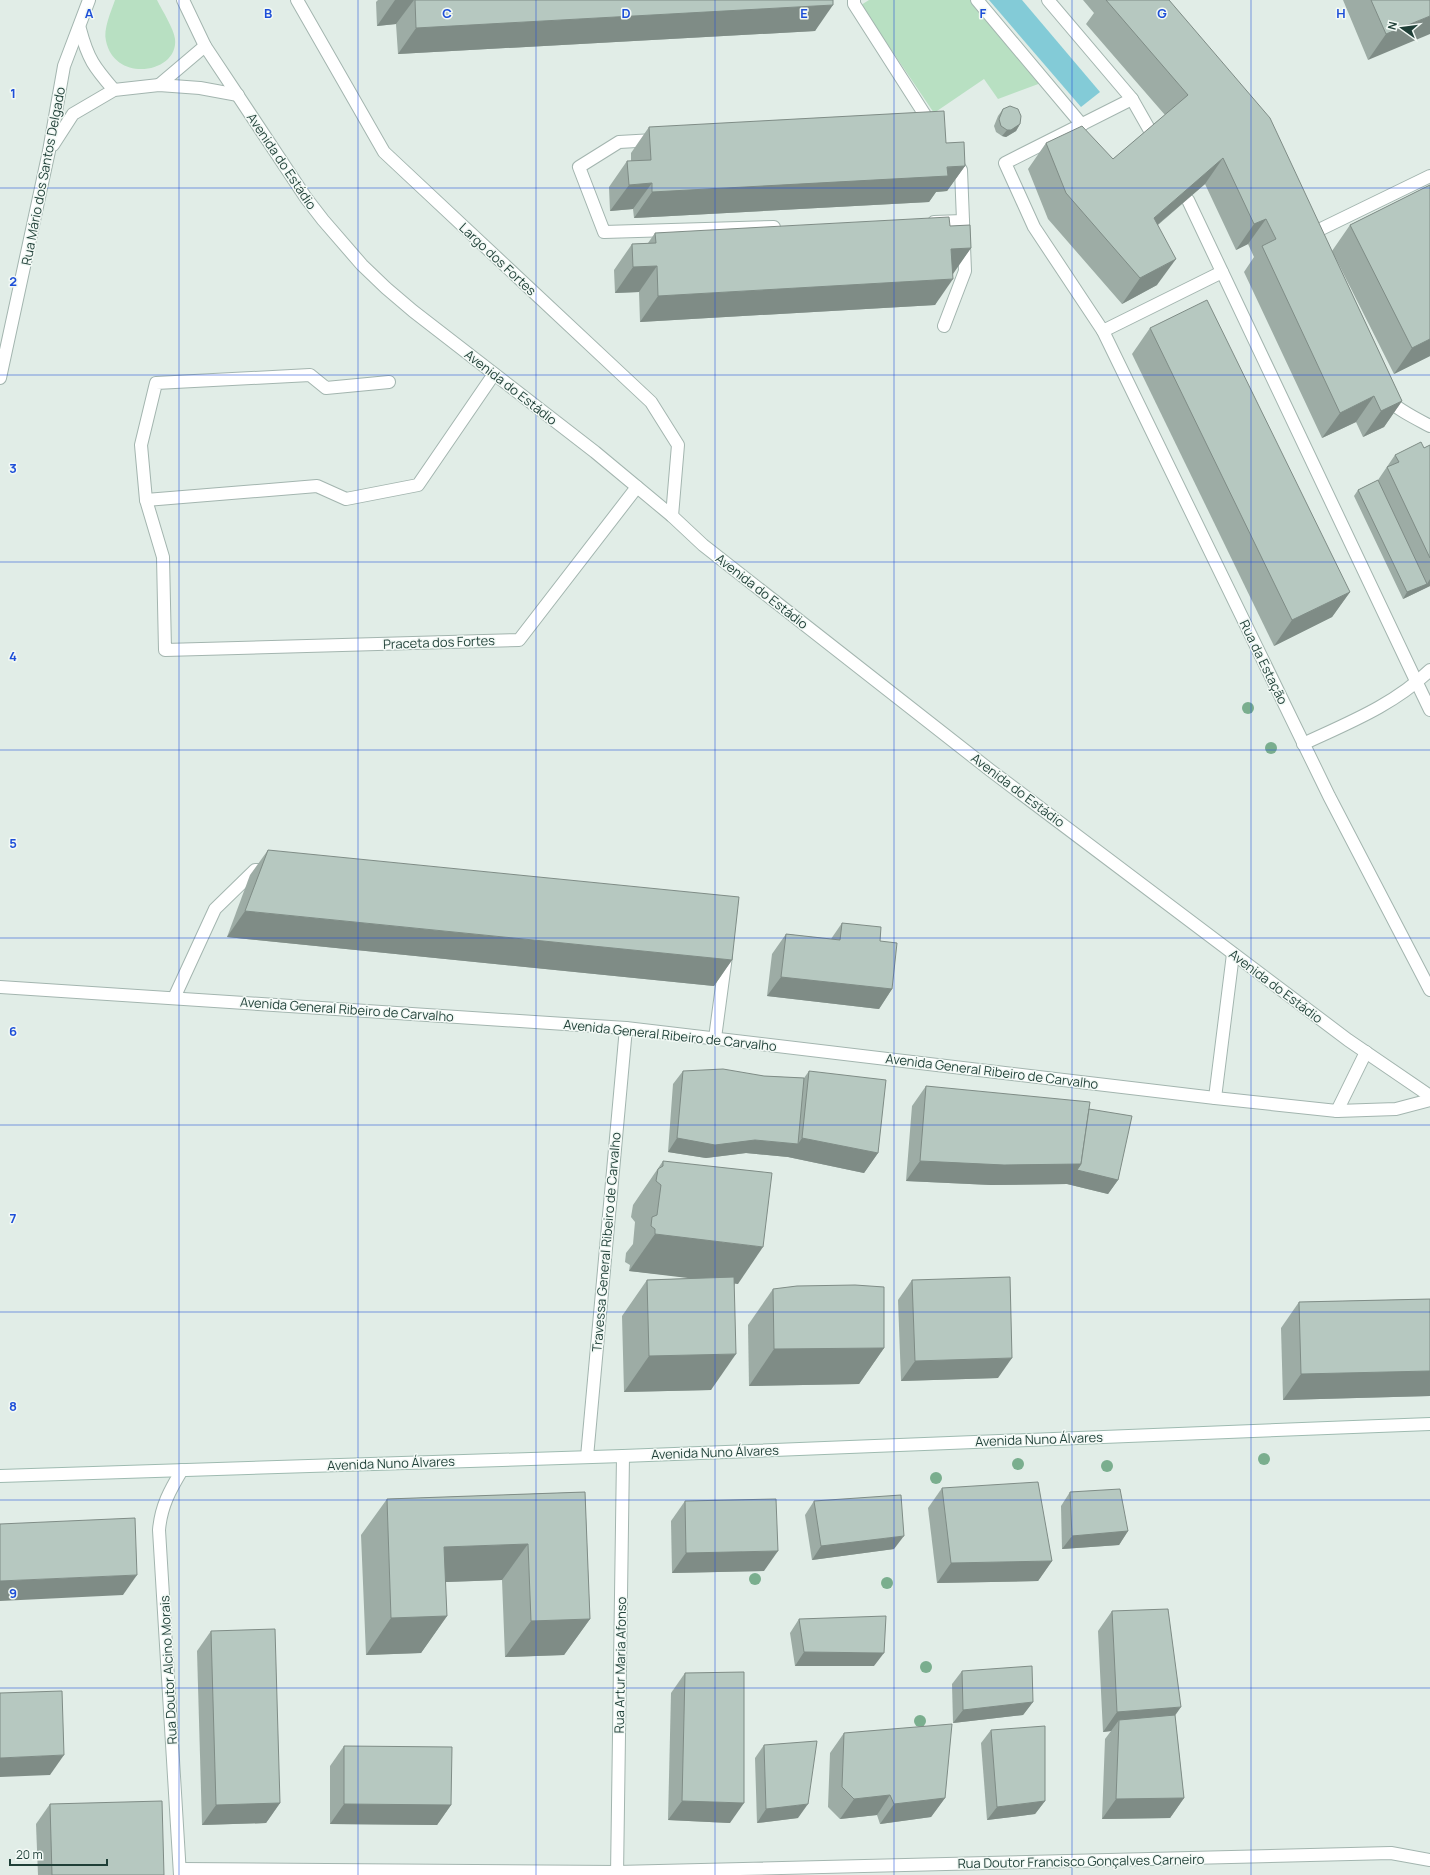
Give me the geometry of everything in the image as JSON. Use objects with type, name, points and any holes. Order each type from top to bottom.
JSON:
[{"type":"street","name":"Rua Mário dos Santos Delgado","points":[[0,378],[49,151],[64,66],[80,29],[89,0]]},
{"type":"street","name":"Avenida do Estádio","points":[[183,0],[205,46],[306,198],[362,265],[386,288],[413,311],[596,452],[672,516],[703,545],[990,770],[1233,954],[1366,1052],[1430,1096]]},
{"type":"street","name":"Largo dos Fortes","points":[[297,0],[384,152],[651,402],[678,445],[672,516]]},
{"type":"street","points":[[854,0],[854,4],[940,138]]},
{"type":"street","points":[[977,0],[1082,125],[1132,99]]},
{"type":"street","points":[[1048,0],[1132,99],[1153,136]]},
{"type":"street","points":[[80,29],[86,52],[96,70],[114,90]]},
{"type":"street","points":[[159,85],[205,46]]},
{"type":"street","points":[[49,151],[73,114],[114,90],[159,85],[200,88],[238,95]]},
{"type":"street","points":[[916,126],[932,125]]},
{"type":"street","name":"Rua da Estação","points":[[1082,125],[1005,163],[1034,227],[1103,331],[1329,796],[1430,990]]},
{"type":"street","points":[[666,140],[619,142],[579,167],[604,232],[788,226]]},
{"type":"street","points":[[944,326],[965,271],[961,170],[948,151]]},
{"type":"street","points":[[1314,248],[1313,240],[1321,229],[1430,176]]},
{"type":"street","points":[[1188,200],[1430,710]]},
{"type":"street","points":[[923,222],[963,221]]},
{"type":"street","points":[[1103,331],[1222,272]]},
{"type":"street","points":[[389,382],[326,388],[310,375],[156,383],[141,444],[146,500],[317,486],[346,499],[418,485],[494,374]]},
{"type":"street","points":[[1378,384],[1382,392],[1393,404],[1430,426]]},
{"type":"street","name":"Praceta dos Fortes","points":[[146,500],[163,557],[165,650],[519,640],[637,487]]},
{"type":"street","points":[[1304,744],[1385,704],[1417,683],[1430,670]]},
{"type":"street","points":[[174,998],[215,909],[255,870],[279,872]]},
{"type":"street","points":[[715,1038],[728,946]]},
{"type":"street","points":[[1215,1098],[1233,954]]},
{"type":"street","name":"Avenida General Ribeiro de Carvalho","points":[[0,987],[626,1028],[1215,1098],[1337,1111],[1396,1109],[1430,1100]]},
{"type":"street","name":"Travessa General Ribeiro de Carvalho","points":[[587,1457],[626,1028]]},
{"type":"street","points":[[1337,1111],[1366,1052]]},
{"type":"street","name":"Avenida Nuno Álvares","points":[[0,1476],[623,1456],[1430,1424]]},
{"type":"street","name":"Rua Artur Maria Afonso","points":[[617,1874],[623,1456]]},
{"type":"street","name":"Rua Doutor Alcino Morais","points":[[180,1872],[159,1530],[160,1514],[164,1501],[182,1470]]},
{"type":"street","name":"Rua Doutor Francisco Gonçalves Carneiro","points":[[180,1872],[617,1874],[1391,1853],[1430,1860]]},
{"type":"green space","points":[[115,0],[157,0],[170,25],[175,39],[174,51],[167,60],[157,66],[145,69],[133,68],[121,64],[112,55],[105,36],[108,20]]},
{"type":"green space","points":[[869,0],[970,0],[1041,83],[998,99],[984,79],[934,113],[861,5]]},
{"type":"water","points":[[989,0],[1022,0],[1100,92],[1081,107]]},
{"type":"building","points":[[415,0],[833,0],[833,5],[416,28]]},
{"type":"building","points":[[1106,0],[1169,0],[1270,118],[1402,401],[1381,411],[1374,396],[1340,413],[1262,246],[1276,239],[1266,219],[1254,224],[1223,158],[1154,218],[1176,259],[1140,278],[1066,193],[1046,143],[1082,126],[1113,159],[1188,95]]},
{"type":"building","points":[[1371,0],[1430,0],[1430,16],[1386,34]]},
{"type":"building","points":[[1010,106],[1018,109],[1021,116],[1020,124],[1011,130],[1007,130],[1001,126],[999,119],[1003,109]]},
{"type":"building","points":[[944,111],[946,143],[964,142],[965,166],[947,167],[948,176],[652,192],[652,183],[629,185],[627,161],[651,160],[649,127]]},
{"type":"building","points":[[1430,185],[1430,339],[1412,348],[1350,225]]},
{"type":"building","points":[[949,217],[950,226],[970,225],[971,248],[951,249],[953,279],[658,296],[657,266],[633,267],[632,244],[656,243],[655,233]]},
{"type":"building","points":[[1207,300],[1350,592],[1292,620],[1150,328]]},
{"type":"building","points":[[1421,442],[1424,448],[1430,445],[1430,558],[1387,467],[1399,462],[1395,455]]},
{"type":"building","points":[[1378,480],[1427,584],[1407,592],[1358,490]]},
{"type":"building","points":[[268,850],[739,897],[732,960],[245,911]]},
{"type":"building","points":[[842,923],[881,927],[880,941],[897,943],[892,989],[781,977],[786,934],[840,940]]},
{"type":"building","points":[[723,1069],[764,1076],[804,1078],[798,1144],[755,1140],[715,1145],[677,1138],[683,1071]]},
{"type":"building","points":[[809,1071],[886,1080],[878,1153],[802,1138]]},
{"type":"building","points":[[926,1086],[1090,1102],[1081,1164],[1004,1165],[920,1161]]},
{"type":"building","points":[[1089,1109],[1132,1116],[1118,1180],[1077,1170],[1081,1164]]},
{"type":"building","points":[[663,1161],[772,1173],[763,1247],[655,1234],[655,1229],[651,1226],[652,1217],[657,1215],[661,1185],[656,1181],[658,1169],[663,1166]]},
{"type":"building","points":[[734,1277],[736,1354],[649,1356],[647,1280]]},
{"type":"building","points":[[1010,1277],[1012,1358],[915,1361],[912,1280]]},
{"type":"building","points":[[855,1285],[884,1287],[884,1348],[774,1349],[773,1289],[797,1286]]},
{"type":"building","points":[[1430,1299],[1430,1371],[1301,1374],[1299,1302]]},
{"type":"building","points":[[1038,1482],[1052,1561],[951,1563],[942,1488]]},
{"type":"building","points":[[1120,1489],[1128,1531],[1072,1536],[1070,1492]]},
{"type":"building","points":[[585,1492],[590,1619],[531,1621],[528,1544],[444,1547],[447,1616],[391,1618],[387,1499]]},
{"type":"building","points":[[901,1495],[904,1536],[821,1546],[814,1501]]},
{"type":"building","points":[[776,1499],[778,1551],[686,1553],[685,1501]]},
{"type":"building","points":[[135,1518],[137,1575],[0,1581],[0,1524]]},
{"type":"building","points":[[1168,1609],[1181,1707],[1117,1712],[1112,1611]]},
{"type":"building","points":[[886,1616],[884,1653],[804,1652],[799,1619]]},
{"type":"building","points":[[275,1629],[280,1803],[216,1805],[211,1631]]},
{"type":"building","points":[[1032,1666],[1033,1702],[963,1710],[962,1671]]},
{"type":"building","points":[[744,1672],[744,1803],[682,1801],[685,1673]]},
{"type":"building","points":[[62,1691],[64,1755],[0,1758],[0,1693]]},
{"type":"building","points":[[1175,1715],[1184,1798],[1116,1799],[1119,1720]]},
{"type":"building","points":[[952,1724],[945,1798],[894,1804],[890,1795],[854,1799],[842,1787],[844,1733]]},
{"type":"building","points":[[1045,1726],[1045,1801],[997,1807],[991,1730]]},
{"type":"building","points":[[817,1741],[808,1804],[766,1809],[764,1745]]},
{"type":"building","points":[[344,1746],[452,1747],[451,1805],[344,1804]]},
{"type":"building","points":[[162,1801],[164,1875],[52,1875],[50,1804]]}]
